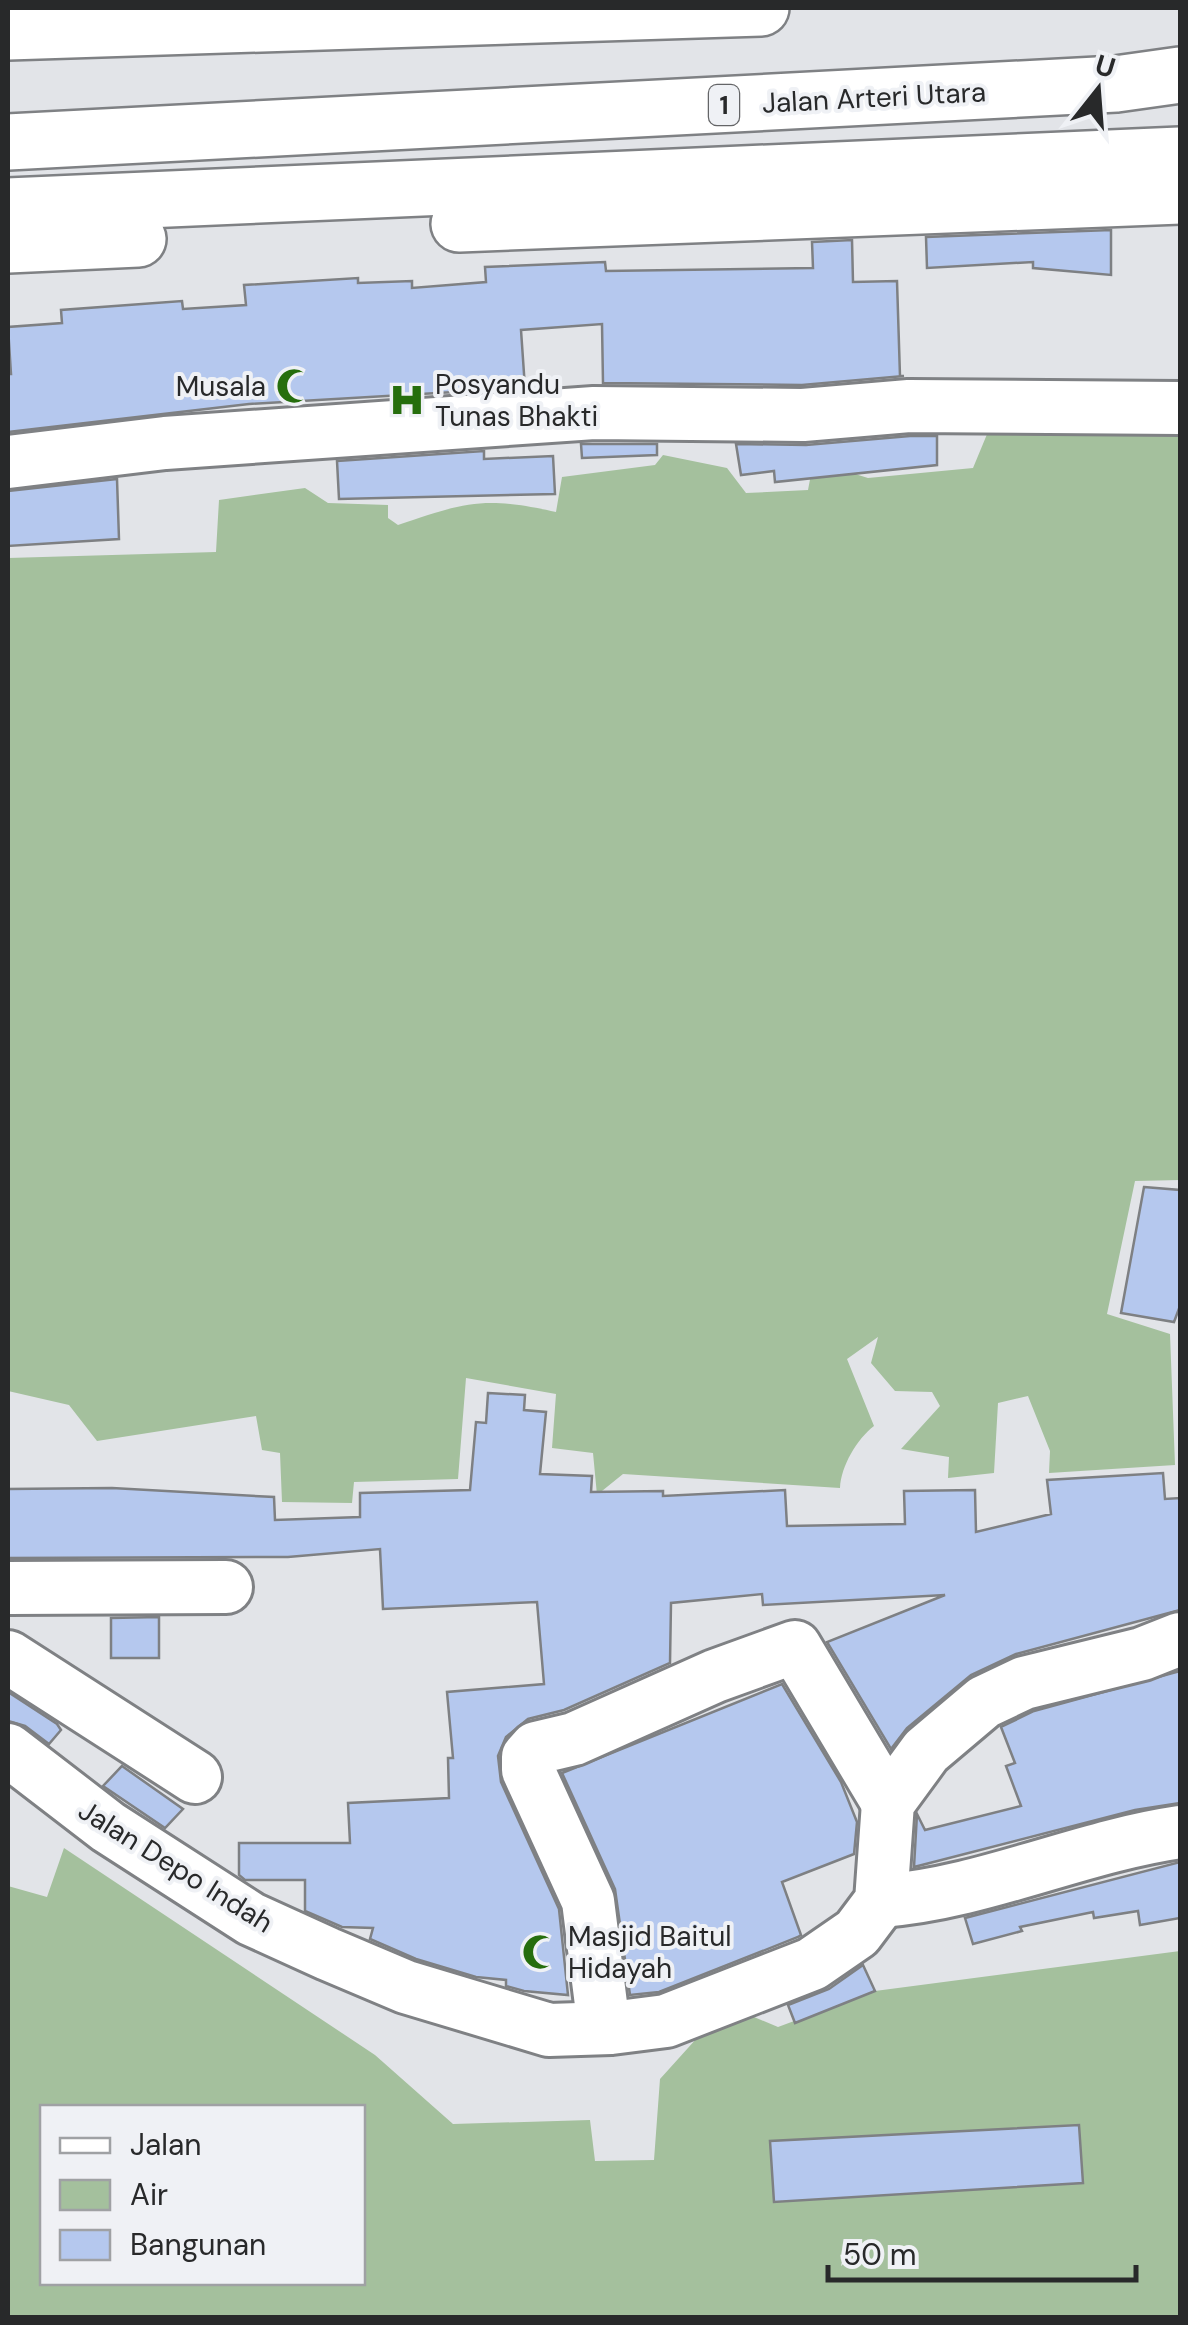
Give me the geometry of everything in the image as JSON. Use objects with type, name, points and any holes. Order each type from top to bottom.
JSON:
[{"type":"highway","points":[[8,30],[762,8]]},
{"type":"highway","name":"Jalan Arteri Utara","points":[[8,142],[1116,84],[1180,75]]},
{"type":"highway","points":[[8,206],[1180,155]]},
{"type":"highway","points":[[8,245],[1180,196]]},
{"type":"street","points":[[8,462],[165,444],[594,414],[803,415],[909,406],[1180,408]]},
{"type":"street","points":[[8,1588],[226,1587]]},
{"type":"street","points":[[1180,1639],[1128,1658],[1024,1683],[984,1702],[926,1751],[888,1803],[881,1902],[938,1897],[1066,1857],[1180,1832]]},
{"type":"street","points":[[604,2028],[588,1901],[528,1770],[528,1758],[536,1748],[574,1739],[715,1676],[794,1646],[888,1803]]},
{"type":"street","points":[[8,1657],[194,1778]]},
{"type":"street","name":"Jalan Depo Indah","points":[[8,1750],[108,1827],[251,1919],[423,1992],[549,2030],[666,2022],[812,1964],[856,1933],[881,1902]]},
{"type":"water","points":[[1180,421],[1180,1180],[1135,1181],[1107,1314],[1170,1334],[1175,1465],[1049,1473],[1050,1451],[1028,1396],[998,1403],[994,1473],[948,1478],[949,1457],[901,1449],[940,1406],[932,1392],[895,1391],[871,1363],[878,1337],[847,1359],[874,1426],[851,1454],[840,1488],[623,1474],[597,1495],[593,1453],[552,1448],[556,1394],[466,1378],[458,1479],[354,1482],[352,1503],[282,1502],[280,1453],[262,1450],[256,1416],[97,1441],[69,1405],[8,1391],[8,558],[216,552],[219,500],[305,488],[328,503],[388,505],[388,518],[398,525],[476,504],[510,504],[556,512],[562,477],[655,465],[663,455],[727,468],[746,493],[808,490],[812,469],[839,469],[868,478],[973,468],[990,427]]},
{"type":"water","points":[[64,1848],[375,2055],[453,2124],[590,2120],[595,2161],[654,2160],[660,2079],[697,2038],[747,2014],[778,2027],[875,1991],[1180,1951],[1180,2317],[8,2317],[8,1886],[47,1897]]},
{"type":"building","points":[[1111,230],[1111,275],[1033,268],[1033,262],[927,268],[926,237]]},
{"type":"building","points":[[852,240],[853,282],[897,281],[900,376],[904,376],[802,385],[603,383],[602,324],[521,330],[525,388],[249,404],[8,432],[8,327],[62,323],[61,310],[182,301],[183,309],[246,305],[244,285],[358,278],[358,283],[412,281],[412,288],[486,282],[485,267],[605,262],[606,271],[813,268],[812,242]]},
{"type":"building","points":[[937,436],[937,465],[775,482],[774,471],[741,475],[736,444],[806,445]]},
{"type":"building","points":[[581,444],[657,444],[657,455],[582,458]]},
{"type":"building","points":[[484,451],[484,459],[553,456],[555,494],[339,499],[337,461]]},
{"type":"building","points":[[117,479],[119,539],[8,546],[8,491]]},
{"type":"building","points":[[1144,1187],[1180,1190],[1180,1306],[1174,1322],[1121,1313]]},
{"type":"building","points":[[488,1393],[525,1395],[524,1410],[546,1412],[540,1474],[592,1476],[591,1492],[663,1491],[663,1496],[785,1490],[787,1526],[905,1524],[904,1491],[975,1490],[976,1532],[1051,1514],[1047,1480],[1163,1473],[1165,1499],[1180,1498],[1180,1610],[1016,1654],[971,1675],[907,1728],[891,1749],[827,1642],[945,1595],[763,1605],[762,1594],[671,1603],[670,1663],[564,1710],[528,1719],[506,1737],[498,1756],[501,1782],[559,1909],[568,1995],[524,1991],[506,1986],[506,1980],[476,1977],[416,1959],[370,1939],[373,1928],[342,1927],[305,1911],[305,1880],[245,1880],[239,1875],[239,1843],[350,1843],[348,1803],[449,1798],[448,1758],[453,1758],[447,1692],[544,1684],[537,1602],[383,1609],[380,1549],[288,1557],[8,1558],[8,1489],[112,1488],[274,1497],[275,1520],[360,1517],[360,1493],[470,1490],[476,1422],[486,1423]]},
{"type":"building","points":[[159,1617],[159,1658],[111,1658],[111,1618]]},
{"type":"building","points":[[1180,1671],[1180,1803],[1135,1810],[914,1867],[917,1814],[925,1830],[1021,1806],[1006,1766],[1015,1763],[1001,1727],[1034,1711]]},
{"type":"building","points":[[782,1684],[841,1782],[857,1822],[854,1854],[782,1882],[801,1935],[798,1937],[659,1992],[630,1995],[615,1889],[562,1773]]},
{"type":"building","points":[[8,1692],[57,1724],[61,1730],[49,1744],[25,1726],[8,1721]]},
{"type":"building","points":[[122,1766],[183,1809],[165,1828],[103,1786]]},
{"type":"building","points":[[1180,1862],[1180,1918],[1140,1925],[1138,1911],[1094,1918],[1093,1912],[1020,1927],[1022,1931],[973,1944],[965,1918]]},
{"type":"building","points":[[863,1965],[875,1991],[795,2023],[788,2005],[829,1989]]},
{"type":"building","points":[[1079,2125],[1083,2183],[774,2202],[770,2141]]},
{"type":"place","name":"Musala","points":[[294,386]]},
{"type":"place","name":"Posyandu Tunas Bhakti","points":[[407,400]]},
{"type":"place","name":"Masjid Baitul Hidayah","points":[[540,1952]]}]
